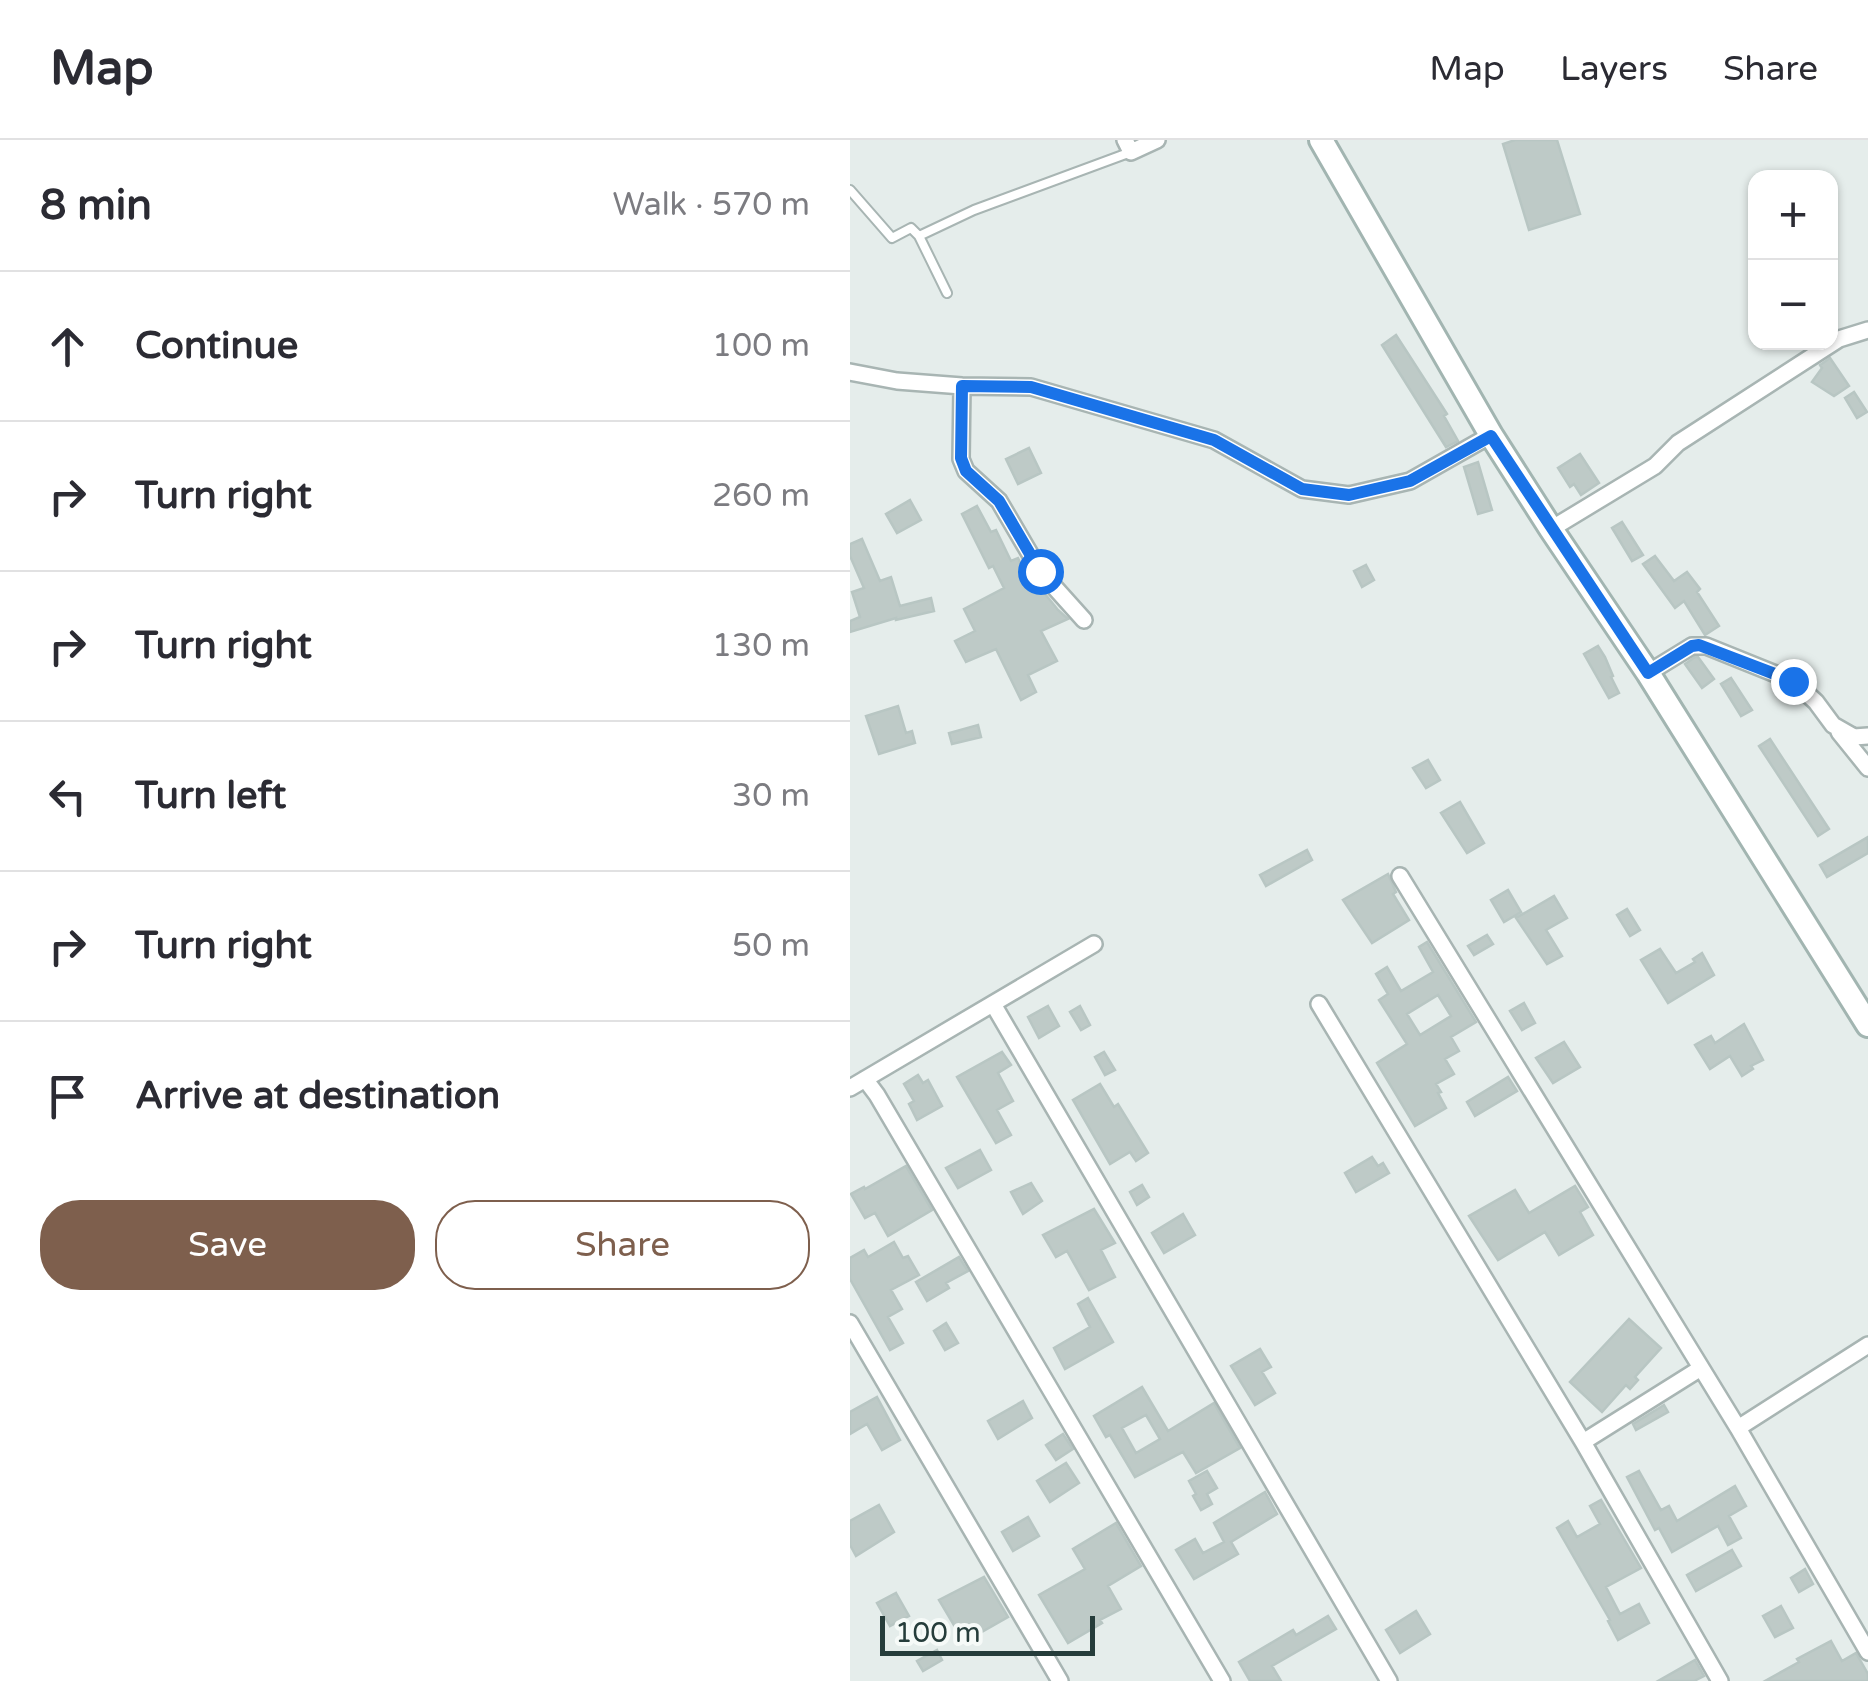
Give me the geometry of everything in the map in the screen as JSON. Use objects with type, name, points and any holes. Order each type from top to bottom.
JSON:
[{"type":"main road","points":[[1321,140],[1491,436],[1648,673],[1868,1025]]},
{"type":"street","points":[[1128,146],[1157,140]]},
{"type":"street","points":[[1550,529],[1655,466],[1678,444],[1839,339],[1868,330]]},
{"type":"street","points":[[850,372],[896,381],[1031,387],[1214,440],[1302,489],[1349,495],[1410,481],[1491,436]]},
{"type":"street","points":[[962,386],[961,458],[966,471],[999,501],[1040,571],[1084,620]]},
{"type":"street","points":[[1648,673],[1692,646],[1706,646],[1793,681],[1816,702],[1868,768]]},
{"type":"street","points":[[1834,725],[1854,737],[1868,736]]},
{"type":"street","points":[[1400,876],[1738,1428],[1868,1652]]},
{"type":"street","points":[[850,1088],[1094,944]]},
{"type":"street","points":[[993,1004],[1389,1681]]},
{"type":"street","points":[[1320,1004],[1583,1442],[1720,1681]]},
{"type":"street","points":[[865,1078],[1222,1681]]},
{"type":"street","points":[[850,1323],[1060,1681]]},
{"type":"street","points":[[1738,1428],[1866,1350]]},
{"type":"street","points":[[1583,1442],[1701,1368]]},
{"type":"lane","points":[[920,236],[1128,146]]},
{"type":"lane","points":[[850,190],[892,238],[911,228],[920,236],[947,293]]},
{"type":"building","points":[[1515,140],[1557,140],[1580,214],[1529,230],[1503,144]]},
{"type":"building","points":[[1396,335],[1447,414],[1444,416],[1458,441],[1446,447],[1382,345]]},
{"type":"building","points":[[1830,358],[1849,386],[1834,396],[1812,382],[1822,368],[1820,365]]},
{"type":"building","points":[[1854,392],[1867,412],[1857,418],[1845,398]]},
{"type":"building","points":[[1029,448],[1041,473],[1018,484],[1006,459]]},
{"type":"building","points":[[1580,454],[1599,483],[1581,495],[1574,484],[1570,487],[1558,468]]},
{"type":"building","points":[[1478,462],[1492,510],[1478,514],[1464,467]]},
{"type":"building","points":[[910,500],[921,520],[897,533],[886,514]]},
{"type":"building","points":[[977,506],[991,532],[996,530],[1011,561],[1018,558],[1035,593],[1041,589],[1068,619],[1041,631],[1057,661],[1028,675],[1036,692],[1021,700],[996,649],[966,662],[955,641],[975,631],[964,609],[1004,588],[993,566],[989,568],[962,514]]},
{"type":"building","points":[[1622,522],[1643,555],[1632,561],[1612,528]]},
{"type":"building","points":[[862,539],[880,581],[891,577],[900,606],[931,598],[934,611],[850,632],[850,621],[860,617],[852,592],[864,588],[850,556],[850,544]]},
{"type":"building","points":[[1655,556],[1674,581],[1687,572],[1719,626],[1705,635],[1684,601],[1675,608],[1643,564]]},
{"type":"building","points":[[1366,565],[1374,580],[1362,587],[1354,571]]},
{"type":"building","points":[[1598,646],[1619,693],[1609,698],[1584,654]]},
{"type":"building","points":[[1695,657],[1714,679],[1702,688],[1685,664]]},
{"type":"building","points":[[1731,678],[1752,710],[1741,716],[1721,684]]},
{"type":"building","points":[[898,706],[906,733],[912,731],[915,743],[879,754],[866,716]]},
{"type":"building","points":[[978,725],[981,737],[952,744],[949,733]]},
{"type":"building","points":[[1770,739],[1829,829],[1818,836],[1759,746]]},
{"type":"building","points":[[1428,760],[1440,780],[1426,788],[1413,768]]},
{"type":"building","points":[[1460,802],[1484,843],[1467,853],[1441,813]]},
{"type":"building","points":[[1868,837],[1868,853],[1827,877],[1820,865]]},
{"type":"building","points":[[1307,850],[1312,860],[1266,886],[1260,875]]},
{"type":"building","points":[[1388,874],[1396,892],[1393,894],[1409,920],[1372,943],[1343,900]]},
{"type":"building","points":[[1508,890],[1521,912],[1504,922],[1491,900]]},
{"type":"building","points":[[1554,896],[1567,918],[1546,930],[1562,956],[1547,964],[1516,918]]},
{"type":"building","points":[[1627,909],[1640,930],[1630,936],[1617,915]]},
{"type":"building","points":[[1487,935],[1493,944],[1474,955],[1468,946]]},
{"type":"building","points":[[1427,942],[1476,1022],[1451,1037],[1459,1051],[1445,1059],[1454,1074],[1436,1084],[1446,1108],[1415,1126],[1377,1063],[1407,1044],[1379,1000],[1388,994],[1376,974],[1387,967],[1401,991],[1433,972],[1419,947]],"holes":[[[1438,995],[1451,1016],[1420,1035],[1407,1014]]]},
{"type":"building","points":[[1660,949],[1676,973],[1702,953],[1714,975],[1668,1003],[1641,960]]},
{"type":"building","points":[[1524,1003],[1535,1023],[1522,1030],[1510,1011]]},
{"type":"building","points":[[1048,1006],[1059,1026],[1039,1038],[1028,1017]]},
{"type":"building","points":[[1080,1006],[1090,1025],[1081,1030],[1070,1012]]},
{"type":"building","points":[[1744,1024],[1763,1060],[1742,1076],[1730,1056],[1710,1069],[1695,1045],[1711,1036],[1715,1043]]},
{"type":"building","points":[[1564,1042],[1580,1067],[1553,1083],[1536,1058]]},
{"type":"building","points":[[1002,1052],[1011,1065],[998,1073],[1013,1101],[997,1110],[1011,1135],[996,1143],[957,1077]]},
{"type":"building","points":[[1104,1052],[1115,1070],[1105,1075],[1095,1057]]},
{"type":"building","points":[[918,1075],[923,1083],[928,1080],[942,1106],[917,1120],[909,1104],[914,1101],[904,1084]]},
{"type":"building","points":[[1508,1077],[1517,1091],[1475,1116],[1467,1102]]},
{"type":"building","points":[[1100,1084],[1114,1107],[1118,1104],[1148,1153],[1136,1161],[1130,1152],[1110,1164],[1073,1100]]},
{"type":"building","points":[[980,1150],[991,1170],[958,1188],[946,1168]]},
{"type":"building","points":[[1372,1157],[1378,1166],[1383,1163],[1389,1173],[1356,1192],[1345,1173]]},
{"type":"building","points":[[906,1166],[932,1210],[888,1236],[875,1213],[865,1218],[851,1194]]},
{"type":"building","points":[[1031,1183],[1042,1201],[1023,1214],[1011,1192]]},
{"type":"building","points":[[1142,1185],[1149,1197],[1137,1205],[1130,1192]]},
{"type":"building","points":[[1575,1186],[1588,1207],[1580,1212],[1593,1235],[1559,1255],[1545,1232],[1498,1260],[1469,1216],[1515,1190],[1529,1213]]},
{"type":"building","points":[[1094,1209],[1115,1243],[1101,1250],[1115,1277],[1089,1290],[1067,1251],[1056,1257],[1043,1235]]},
{"type":"building","points":[[1183,1214],[1195,1235],[1164,1253],[1152,1233]]},
{"type":"building","points":[[894,1242],[919,1275],[891,1290],[902,1309],[888,1317],[903,1343],[890,1350],[850,1279],[850,1258],[864,1250],[868,1257]]},
{"type":"building","points":[[959,1257],[968,1271],[946,1283],[949,1288],[927,1301],[916,1282]]},
{"type":"building","points":[[1088,1298],[1113,1342],[1065,1369],[1054,1348],[1090,1327],[1078,1304]]},
{"type":"building","points":[[1629,1319],[1661,1348],[1635,1377],[1638,1380],[1630,1389],[1626,1385],[1602,1412],[1570,1382]]},
{"type":"building","points":[[946,1323],[958,1343],[945,1350],[934,1331]]},
{"type":"building","points":[[1260,1349],[1271,1367],[1262,1372],[1275,1393],[1255,1405],[1231,1366]]},
{"type":"building","points":[[1142,1387],[1168,1431],[1214,1403],[1240,1448],[1196,1473],[1183,1452],[1135,1477],[1094,1416]],"holes":[[[1146,1415],[1160,1439],[1136,1453],[1122,1428]]]},
{"type":"building","points":[[877,1397],[900,1440],[882,1450],[867,1424],[850,1434],[850,1412]]},
{"type":"building","points":[[1023,1401],[1032,1418],[998,1439],[988,1421]]},
{"type":"building","points":[[1664,1405],[1668,1412],[1636,1430],[1633,1424]]},
{"type":"building","points":[[1063,1434],[1073,1449],[1056,1460],[1046,1445]]},
{"type":"building","points":[[1066,1463],[1079,1483],[1050,1502],[1037,1481]]},
{"type":"building","points":[[1207,1471],[1217,1488],[1207,1494],[1212,1504],[1201,1510],[1189,1481]]},
{"type":"building","points":[[1639,1471],[1661,1510],[1669,1506],[1677,1521],[1735,1486],[1746,1506],[1729,1516],[1741,1538],[1728,1545],[1718,1526],[1672,1552],[1659,1528],[1655,1530],[1627,1477]]},
{"type":"building","points":[[1265,1492],[1277,1514],[1231,1542],[1238,1554],[1194,1579],[1176,1550],[1195,1539],[1203,1553],[1224,1542],[1214,1523]]},
{"type":"building","points":[[1601,1500],[1641,1568],[1606,1587],[1620,1614],[1639,1604],[1649,1623],[1618,1640],[1557,1528],[1568,1521],[1577,1537],[1600,1524],[1590,1506]]},
{"type":"building","points":[[879,1505],[894,1532],[856,1556],[850,1545],[850,1521]]},
{"type":"building","points":[[1028,1517],[1039,1536],[1013,1551],[1002,1532]]},
{"type":"building","points":[[1116,1523],[1141,1566],[1108,1586],[1121,1609],[1068,1643],[1039,1595],[1085,1569],[1073,1549]]},
{"type":"building","points":[[1732,1550],[1741,1566],[1696,1591],[1687,1575]]},
{"type":"building","points":[[1805,1569],[1813,1584],[1799,1592],[1791,1578]]},
{"type":"building","points":[[984,1577],[1008,1617],[964,1642],[939,1600]]},
{"type":"building","points":[[896,1593],[909,1616],[890,1626],[877,1603]]},
{"type":"building","points":[[1781,1606],[1793,1628],[1775,1637],[1763,1616]]},
{"type":"building","points":[[1416,1611],[1430,1634],[1400,1653],[1386,1630]]},
{"type":"building","points":[[1328,1616],[1336,1629],[1272,1666],[1281,1681],[1250,1681],[1239,1662],[1293,1630],[1296,1635]]},
{"type":"building","points":[[1831,1641],[1842,1661],[1856,1653],[1868,1681],[1765,1681],[1799,1662],[1797,1659]]},
{"type":"building","points":[[937,1650],[942,1660],[923,1671],[917,1661]]},
{"type":"building","points":[[1695,1660],[1704,1676],[1694,1681],[1658,1681]]},
{"type":"route","points":[[1040,571],[999,501],[966,471],[961,458],[962,386],[1031,387],[1214,440],[1302,489],[1349,495],[1410,481],[1491,436],[1648,673],[1699,645],[1793,681]]}]
